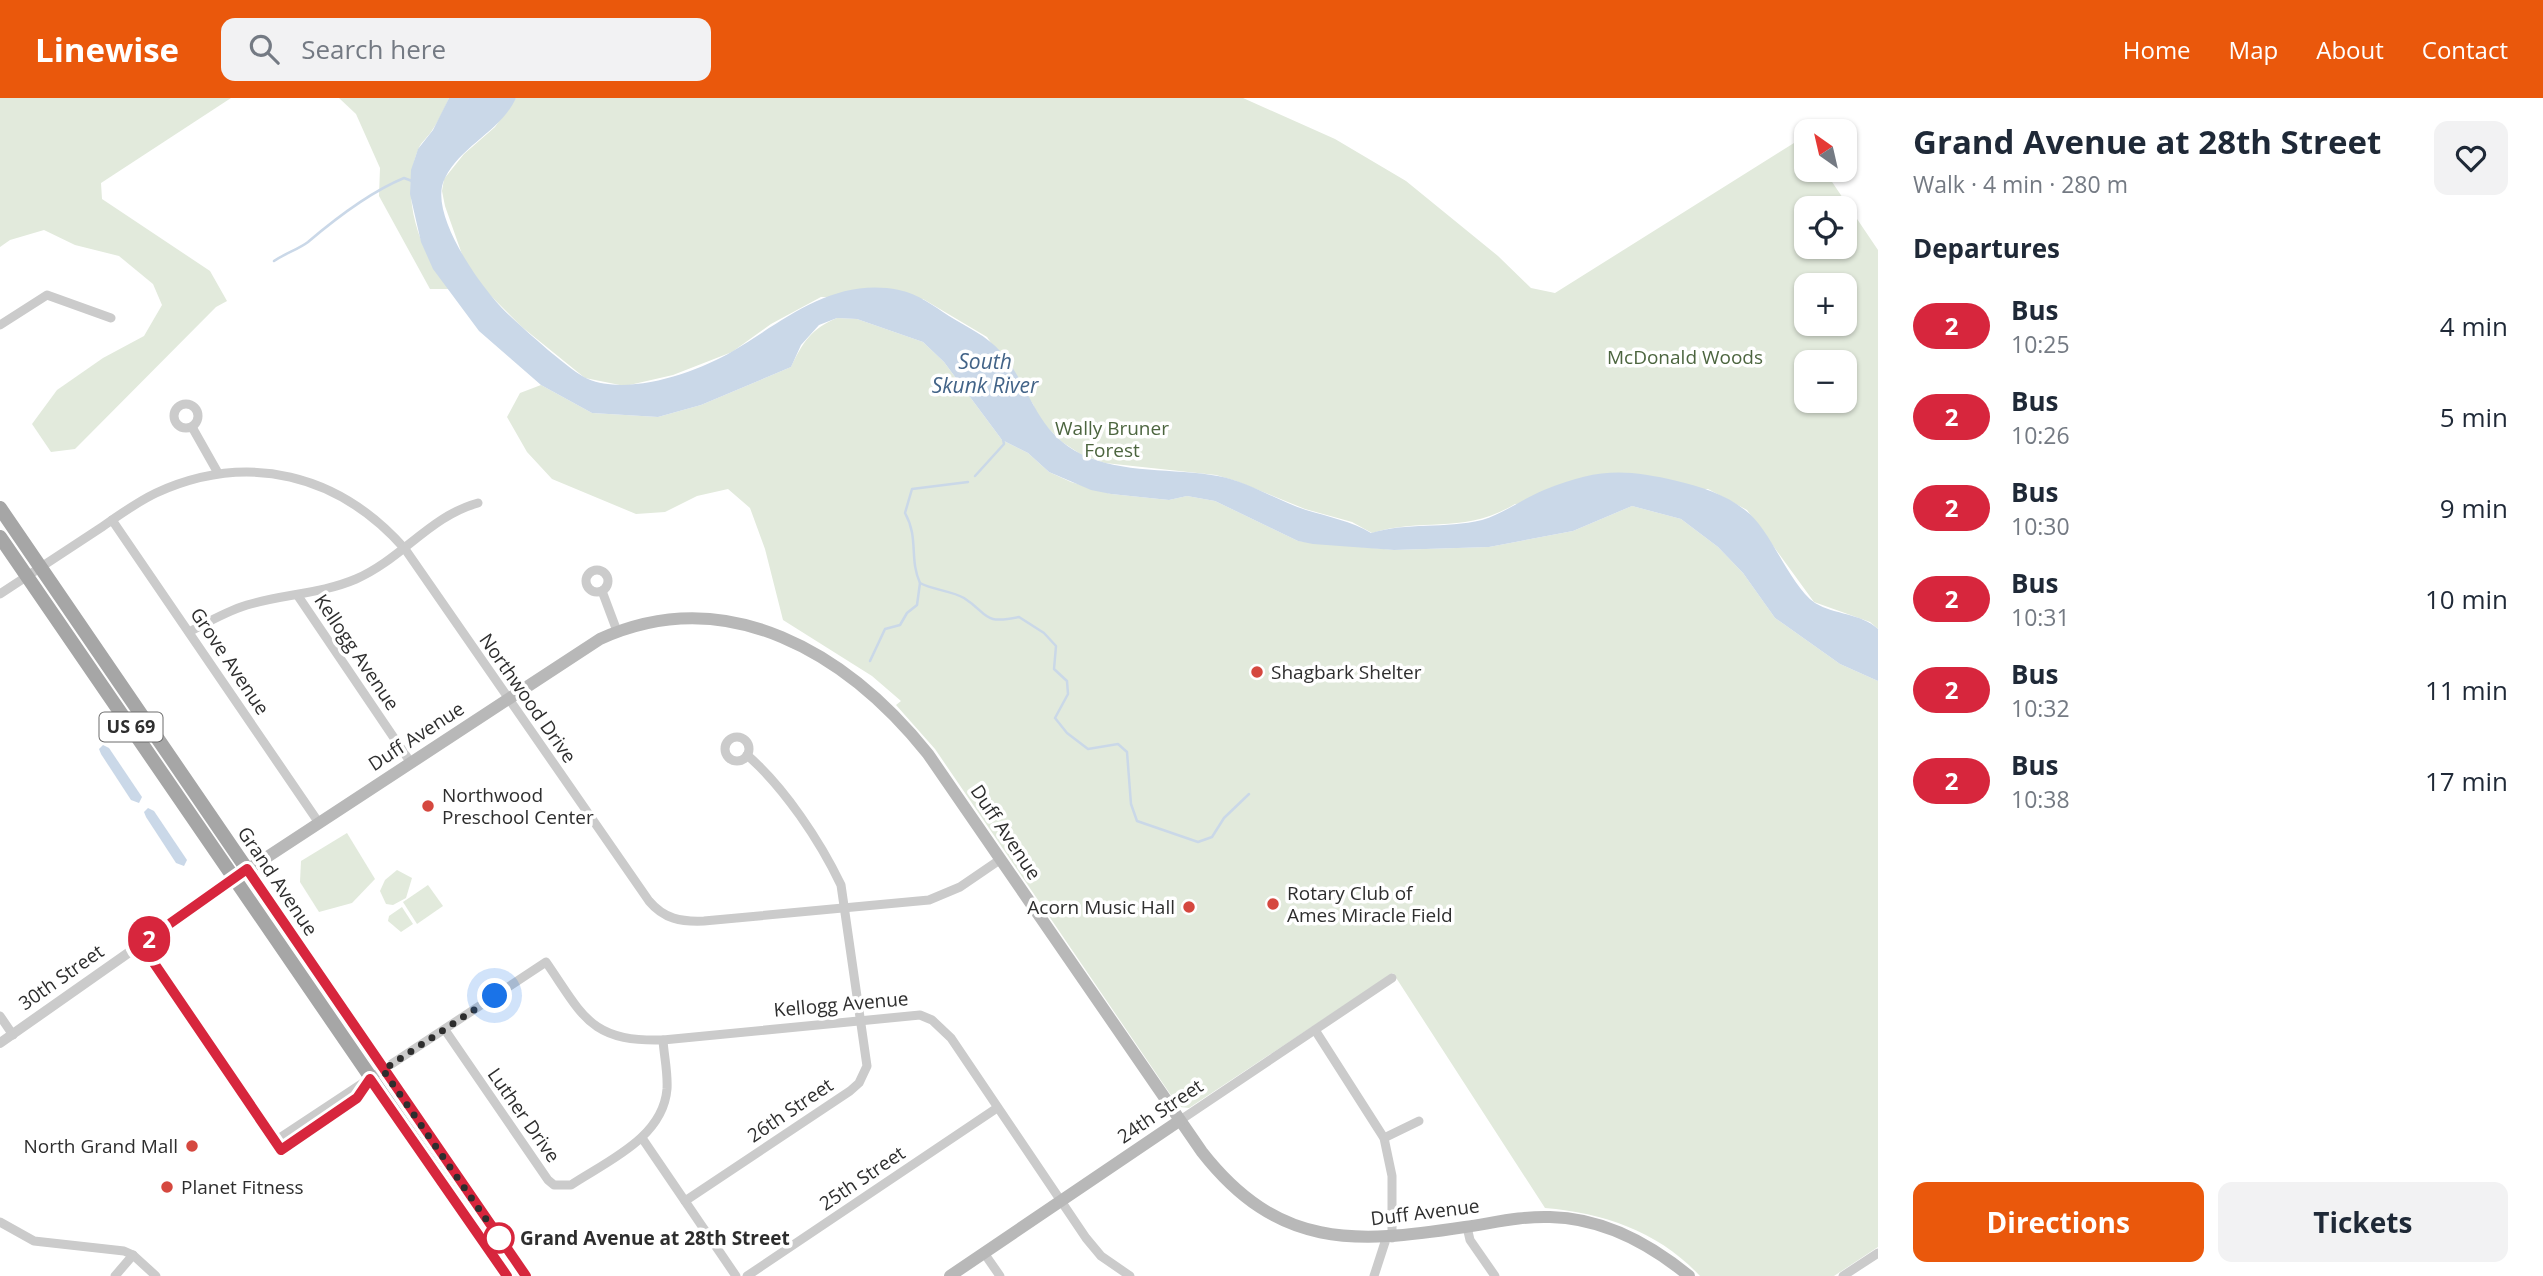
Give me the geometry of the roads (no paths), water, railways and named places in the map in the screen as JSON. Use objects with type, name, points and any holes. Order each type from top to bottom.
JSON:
[{"type":"main road","name":"Grand Avenue","points":[[0,508],[526,1276]]},
{"type":"main road","name":"Grand Avenue","points":[[0,537],[234,878],[367,1082],[507,1276]]},
{"type":"main road","name":"Duff Avenue","points":[[247,869],[617,631],[652,621],[706,617],[766,632],[818,655],[879,698],[905,724],[1001,859],[1179,1121],[1229,1185],[1260,1207],[1294,1224],[1346,1238],[1389,1239],[1550,1217],[1596,1224],[1638,1239],[1689,1276]]},
{"type":"main road","name":"30th Street","points":[[234,878],[247,869]]},
{"type":"main road","name":"24th Street","points":[[950,1276],[1179,1121]]},
{"type":"street","points":[[0,325],[47,295],[111,318]]},
{"type":"street","points":[[192,427],[218,473]]},
{"type":"street","name":"Northwood Drive","points":[[0,594],[155,494],[218,473],[276,474],[324,488],[372,516],[405,550],[649,901],[664,916],[689,922],[929,900],[960,887],[1001,859]]},
{"type":"street","points":[[189,632],[245,606],[298,596],[357,579],[405,550],[442,517],[478,503]]},
{"type":"street","name":"Grove Avenue","points":[[112,520],[319,822]]},
{"type":"street","points":[[602,591],[617,631]]},
{"type":"street","name":"Kellogg Avenue","points":[[298,596],[411,763]]},
{"type":"street","name":"26th Street","points":[[685,1201],[859,1083],[867,1058],[846,908],[832,866],[777,786],[747,755]]},
{"type":"street","name":"30th Street","points":[[0,1044],[234,878]]},
{"type":"street","name":"Kellogg Avenue","points":[[444,1030],[546,962],[582,1014],[599,1029],[620,1039],[663,1040],[909,1014],[932,1020],[951,1038],[1060,1202],[1101,1256],[1130,1276]]},
{"type":"street","name":"24th Street","points":[[1179,1121],[1392,978]]},
{"type":"street","points":[[0,1016],[13,1034]]},
{"type":"street","points":[[275,1141],[350,1089],[367,1082],[444,1030]]},
{"type":"street","name":"Luther Drive","points":[[444,1030],[554,1185],[571,1185],[642,1138],[651,1128],[664,1103],[667,1077],[663,1040]]},
{"type":"street","points":[[1315,1030],[1384,1138],[1392,1176],[1389,1239],[1374,1276]]},
{"type":"street","points":[[281,1150],[357,1098],[367,1082]]},
{"type":"street","name":"25th Street","points":[[747,1276],[997,1108]]},
{"type":"street","points":[[1384,1138],[1419,1121]]},
{"type":"street","points":[[642,1138],[736,1276]]},
{"type":"street","points":[[0,1222],[34,1241],[114,1249],[133,1255],[156,1276]]},
{"type":"street","points":[[1467,1227],[1470,1240],[1495,1276]]},
{"type":"street","points":[[984,1253],[1000,1276]]},
{"type":"street","points":[[1843,1276],[1878,1253]]},
{"type":"street","points":[[115,1276],[133,1255]]},
{"type":"water","name":"South Skunk River","points":[[449,98],[516,98],[501,120],[452,166],[441,193],[443,211],[460,251],[498,304],[548,350],[588,379],[604,384],[622,385],[662,380],[718,359],[791,315],[831,295],[875,288],[899,290],[926,301],[995,346],[1011,366],[1043,421],[1065,444],[1081,454],[1131,468],[1218,476],[1306,510],[1348,522],[1371,533],[1482,520],[1544,490],[1595,474],[1641,474],[1712,492],[1737,504],[1754,519],[1797,584],[1815,603],[1864,620],[1878,629],[1878,681],[1840,664],[1775,618],[1743,573],[1718,547],[1681,519],[1632,506],[1573,531],[1489,547],[1394,550],[1298,541],[1215,501],[1187,496],[1169,500],[1111,494],[1091,490],[1049,472],[1028,453],[1002,440],[944,362],[923,342],[857,319],[837,318],[819,325],[801,345],[791,367],[701,405],[658,417],[592,413],[541,385],[479,331],[433,269],[421,242],[410,194],[411,170],[418,149],[433,130]]},
{"type":"water","points":[[103,745],[109,748],[142,797],[139,803],[131,800],[101,754],[99,749]]},
{"type":"water","points":[[148,808],[154,811],[187,860],[184,866],[176,863],[146,817],[144,812]]},
{"type":"waterway","points":[[274,261],[304,245],[341,215],[378,191],[404,178],[412,181]]},
{"type":"waterway","points":[[975,476],[1004,444],[1003,439]]},
{"type":"waterway","points":[[968,482],[912,489],[905,513],[912,531],[915,565],[920,583],[964,598],[992,619],[1019,617],[1044,633],[1056,646],[1054,669],[1067,681],[1068,694],[1055,718],[1067,733],[1088,749],[1118,744],[1127,752],[1131,804],[1137,821],[1198,842],[1212,837],[1224,818],[1249,794]]},
{"type":"waterway","points":[[870,661],[885,629],[900,625],[907,613],[917,605],[920,583]]},
{"type":"place","name":"Shagbark Shelter","points":[[1257,672]]},
{"type":"place","name":"Northwood Preschool Center","points":[[428,806]]},
{"type":"place","name":"Rotary Club of Ames Miracle Field","points":[[1273,904]]},
{"type":"place","name":"Acorn Music Hall","points":[[1189,907]]},
{"type":"place","name":"North Grand Mall","points":[[192,1146]]},
{"type":"place","name":"Planet Fitness","points":[[167,1187]]},
{"type":"place","name":"Grand Avenue at 28th Street","points":[[499,1238]]},
{"type":"park label","name":"McDonald Woods","points":[[1685,357]]},
{"type":"park label","name":"Wally Bruner Forest","points":[[1112,439]]}]
